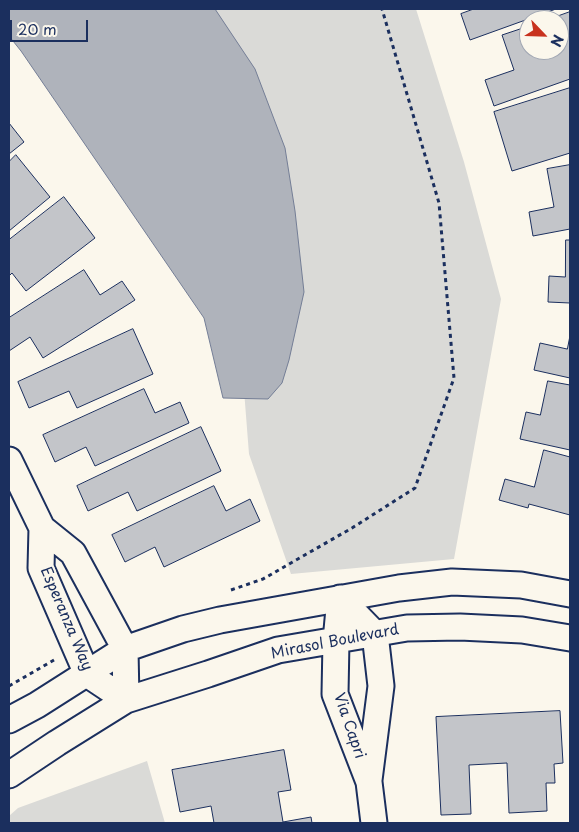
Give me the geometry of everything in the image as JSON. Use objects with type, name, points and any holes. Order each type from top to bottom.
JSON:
[{"type":"street","name":"Esperanza Way","points":[[9,460],[42,528],[73,553],[125,649],[126,700]]},
{"type":"street","name":"Esperanza Way","points":[[42,528],[41,568],[87,674],[126,700]]},
{"type":"street","points":[[9,720],[37,705],[125,649],[183,629],[220,620],[399,588],[452,582],[521,585],[570,594]]},
{"type":"street","points":[[340,598],[375,634]]},
{"type":"street","name":"Via Capri","points":[[340,598],[336,641],[335,694],[368,782],[374,823]]},
{"type":"street","name":"Mirasol Boulevard","points":[[9,775],[57,742],[126,700],[278,650],[407,628],[460,627],[522,630],[570,638]]},
{"type":"street","name":"Via Capri","points":[[368,782],[381,686],[375,634]]},
{"type":"path","points":[[226,592],[263,579],[352,528],[415,488],[454,378],[439,203],[382,9]]},
{"type":"path","points":[[9,686],[76,648]]},
{"type":"shaded area","points":[[9,9],[215,9],[255,69],[285,148],[295,211],[304,292],[282,383],[268,399],[223,398],[204,318],[9,36]]},
{"type":"shaded area","points":[[93,9],[416,9],[464,162],[501,299],[454,559],[291,574],[249,454],[226,160]]},
{"type":"shaded area","points":[[147,761],[165,823],[9,823],[9,816],[18,808]]},
{"type":"building","points":[[474,9],[556,9],[519,10],[519,22],[470,40],[461,14]]},
{"type":"building","points":[[569,12],[570,79],[494,106],[485,80],[514,70],[502,35],[519,29],[519,60],[569,60]]},
{"type":"building","points":[[570,88],[570,153],[512,171],[494,112]]},
{"type":"building","points":[[9,123],[24,142],[9,154]]},
{"type":"building","points":[[16,155],[50,197],[9,231],[9,162]]},
{"type":"building","points":[[570,165],[570,229],[533,236],[529,212],[554,207],[547,169]]},
{"type":"building","points":[[64,197],[95,238],[26,291],[12,273],[9,276],[9,240]]},
{"type":"building","points":[[566,240],[570,240],[570,303],[548,302],[549,276],[565,277]]},
{"type":"building","points":[[84,270],[100,295],[122,281],[135,300],[43,358],[30,337],[9,351],[9,318]]},
{"type":"building","points":[[133,329],[153,374],[77,408],[69,391],[29,408],[18,382]]},
{"type":"building","points":[[570,336],[570,378],[534,370],[540,343],[567,349]]},
{"type":"building","points":[[548,381],[570,385],[570,450],[520,439],[526,412],[540,415]]},
{"type":"building","points":[[144,389],[155,413],[180,402],[189,423],[95,466],[86,447],[55,462],[43,435]]},
{"type":"building","points":[[201,427],[221,471],[137,511],[128,492],[88,511],[77,486]]},
{"type":"building","points":[[544,450],[570,457],[570,515],[529,504],[528,508],[499,500],[505,479],[534,487]]},
{"type":"building","points":[[214,486],[226,511],[250,499],[260,521],[164,567],[155,547],[125,562],[112,535]]},
{"type":"building","points":[[560,711],[563,763],[554,764],[555,783],[546,783],[547,811],[509,813],[507,763],[469,765],[471,814],[441,815],[436,717]]},
{"type":"building","points":[[284,750],[291,790],[278,792],[283,822],[311,817],[312,823],[214,823],[211,806],[180,812],[172,770]]}]
